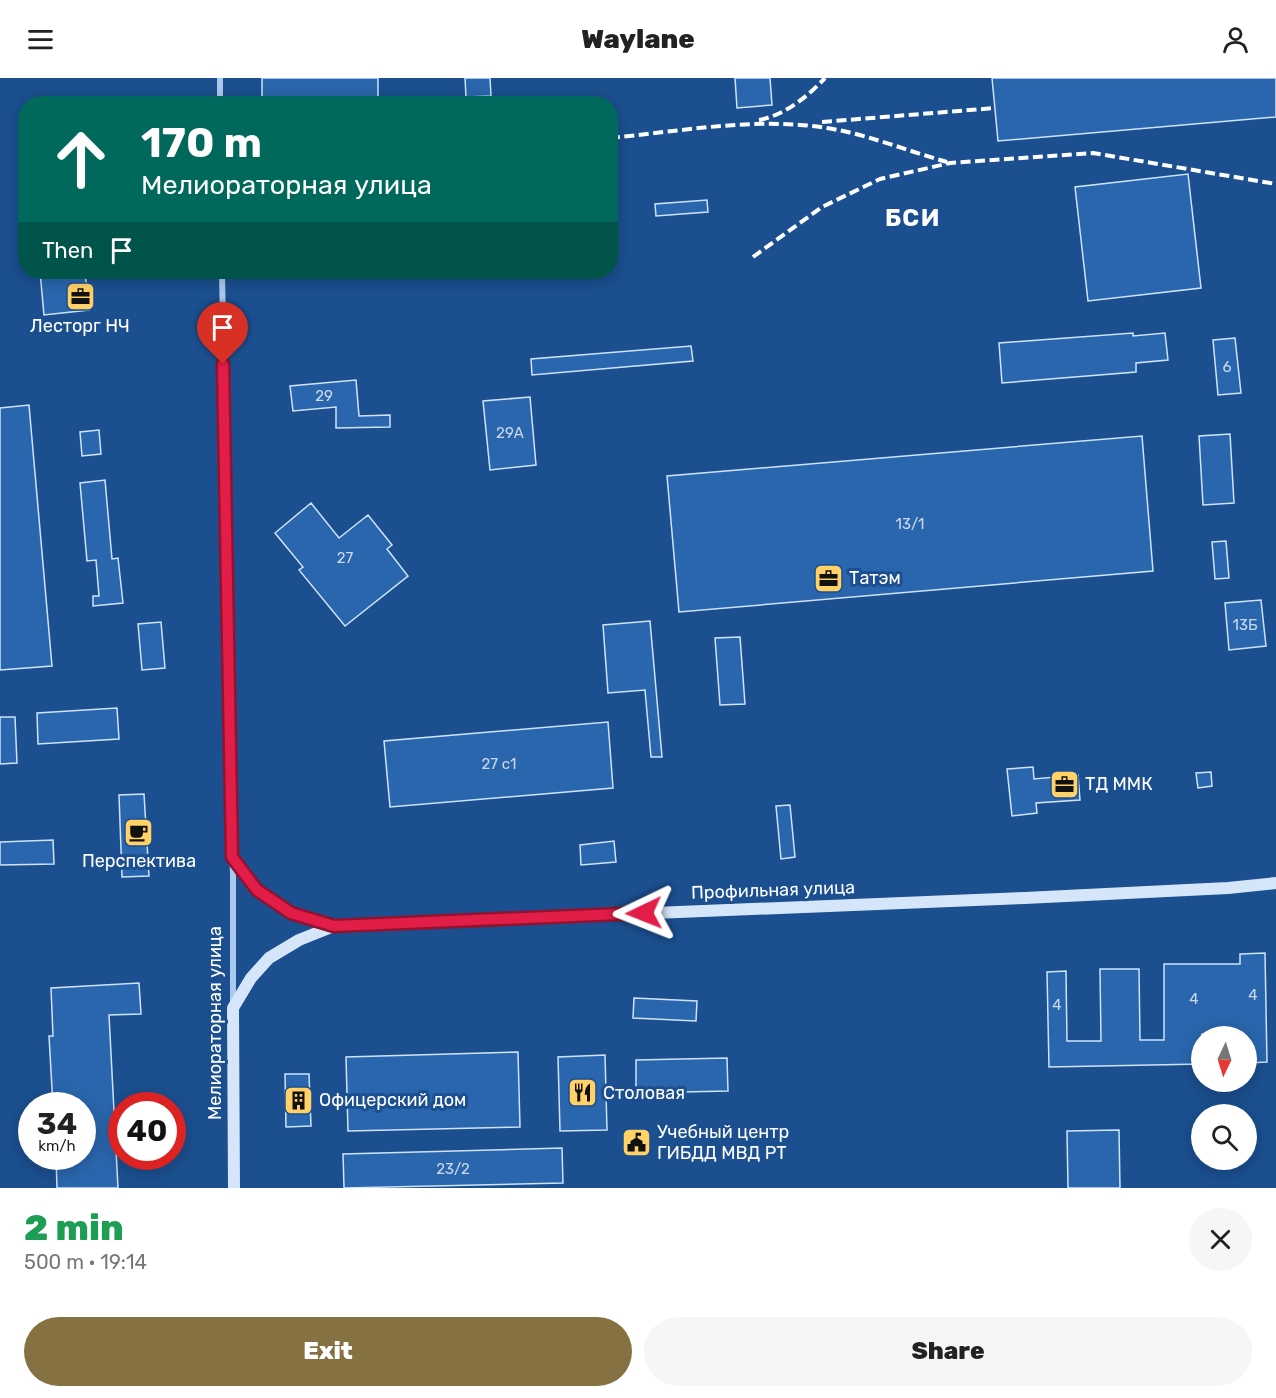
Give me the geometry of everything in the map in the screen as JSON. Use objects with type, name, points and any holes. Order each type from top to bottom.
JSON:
[{"type":"street","points":[[220,78],[220,96]]},
{"type":"street","name":"Мелиораторная улица","points":[[222,279],[232,857],[234,1188]]},
{"type":"street","points":[[232,857],[257,890],[291,913],[334,926]]},
{"type":"street","name":"Профильная улица","points":[[233,1008],[251,978],[268,958],[299,940],[334,926],[1025,898],[1228,888],[1276,883]]},
{"type":"building","points":[[262,78],[378,78],[378,96],[262,96]]},
{"type":"building","points":[[465,78],[490,78],[491,96],[466,96]]},
{"type":"building","points":[[735,78],[770,78],[772,105],[737,108]]},
{"type":"building","points":[[992,78],[1276,78],[1276,117],[998,141]]},
{"type":"building","points":[[1188,174],[1201,288],[1088,301],[1075,187]]},
{"type":"building","points":[[707,200],[708,212],[656,216],[655,204]]},
{"type":"building","points":[[41,279],[86,279],[89,310],[44,315]]},
{"type":"building","points":[[1133,333],[1133,336],[1165,333],[1168,360],[1136,363],[1136,372],[1002,383],[999,343]]},
{"type":"building","points":[[1235,338],[1241,393],[1218,395],[1213,340]]},
{"type":"building","points":[[691,346],[693,361],[532,375],[531,359]]},
{"type":"building","points":[[356,380],[359,416],[390,415],[390,427],[336,428],[336,407],[293,411],[290,386]]},
{"type":"building","points":[[530,397],[536,465],[490,470],[483,401]]},
{"type":"building","points":[[29,405],[52,666],[0,670],[0,408]]},
{"type":"building","points":[[99,430],[101,454],[82,456],[80,432]]},
{"type":"building","points":[[1230,434],[1234,503],[1203,505],[1199,436]]},
{"type":"building","points":[[1142,436],[1153,571],[679,612],[667,476]]},
{"type":"building","points":[[105,480],[112,559],[118,558],[123,603],[93,606],[93,596],[99,596],[96,560],[87,561],[80,483]]},
{"type":"building","points":[[311,503],[339,538],[368,515],[392,545],[387,549],[408,576],[345,626],[299,570],[303,567],[275,533]]},
{"type":"building","points":[[1226,541],[1229,578],[1215,579],[1212,542]]},
{"type":"building","points":[[1261,600],[1266,646],[1229,650],[1225,603]]},
{"type":"building","points":[[650,621],[662,757],[651,757],[645,690],[608,693],[603,625]]},
{"type":"building","points":[[161,622],[165,668],[142,670],[138,624]]},
{"type":"building","points":[[740,637],[745,704],[720,705],[715,638]]},
{"type":"building","points":[[117,708],[119,739],[38,744],[37,713]]},
{"type":"building","points":[[0,717],[15,717],[17,763],[0,764]]},
{"type":"building","points":[[608,722],[613,788],[390,807],[384,741]]},
{"type":"building","points":[[1033,767],[1034,779],[1078,775],[1080,800],[1036,803],[1037,813],[1012,816],[1007,769]]},
{"type":"building","points":[[1211,772],[1212,786],[1198,788],[1196,773]]},
{"type":"building","points":[[144,794],[149,876],[122,877],[119,795]]},
{"type":"building","points":[[790,805],[795,857],[781,859],[776,806]]},
{"type":"building","points":[[53,840],[54,864],[0,865],[0,842]]},
{"type":"building","points":[[614,841],[616,862],[581,865],[580,845]]},
{"type":"building","points":[[1265,953],[1267,1062],[1257,1062],[1257,1026],[1191,1026],[1191,1064],[1049,1067],[1047,972],[1066,971],[1067,1041],[1101,1041],[1100,969],[1139,969],[1140,1040],[1164,1040],[1164,964],[1240,964],[1240,954]]},
{"type":"building","points":[[139,983],[141,1014],[109,1015],[113,1092],[108,1092],[108,1170],[117,1170],[118,1188],[57,1188],[56,1170],[96,1170],[96,1092],[52,1092],[49,1036],[53,1036],[51,988]]},
{"type":"building","points":[[634,998],[697,1001],[696,1021],[633,1018]]},
{"type":"building","points":[[518,1052],[520,1127],[348,1131],[346,1057]]},
{"type":"building","name":"Столовая","points":[[605,1055],[607,1130],[560,1131],[558,1057]]},
{"type":"building","points":[[727,1058],[728,1091],[636,1093],[636,1060]]},
{"type":"building","name":"Офицерский дом","points":[[285,1074],[309,1074],[311,1126],[286,1127]]},
{"type":"building","points":[[1119,1130],[1120,1188],[1068,1188],[1067,1131]]},
{"type":"building","points":[[562,1148],[563,1183],[344,1188],[343,1154]]},
{"type":"railway","points":[[759,120],[769,118],[795,104],[825,78]]},
{"type":"railway","points":[[822,122],[995,108]]},
{"type":"railway","points":[[618,137],[753,124],[810,126],[865,137],[947,162]]},
{"type":"railway","points":[[753,257],[822,207],[880,179],[950,163],[1093,153],[1276,184]]},
{"type":"place","name":"Лесторг НЧ","points":[[80,297]]},
{"type":"place","name":"Татэм","points":[[828,578]]},
{"type":"place","name":"ТД ММК","points":[[1064,784]]},
{"type":"place","name":"Перспектива","points":[[139,832]]},
{"type":"place","name":"Столовая","points":[[582,1093]]},
{"type":"place","name":"Офицерский дом","points":[[298,1100]]},
{"type":"place","name":"Учебный центр ГИБДД МВД РТ","points":[[636,1142]]},
{"type":"district","name":"БСИ","points":[[913,218]]},
{"type":"route","points":[[223,364],[232,857],[257,890],[291,913],[334,926],[644,913]]}]
